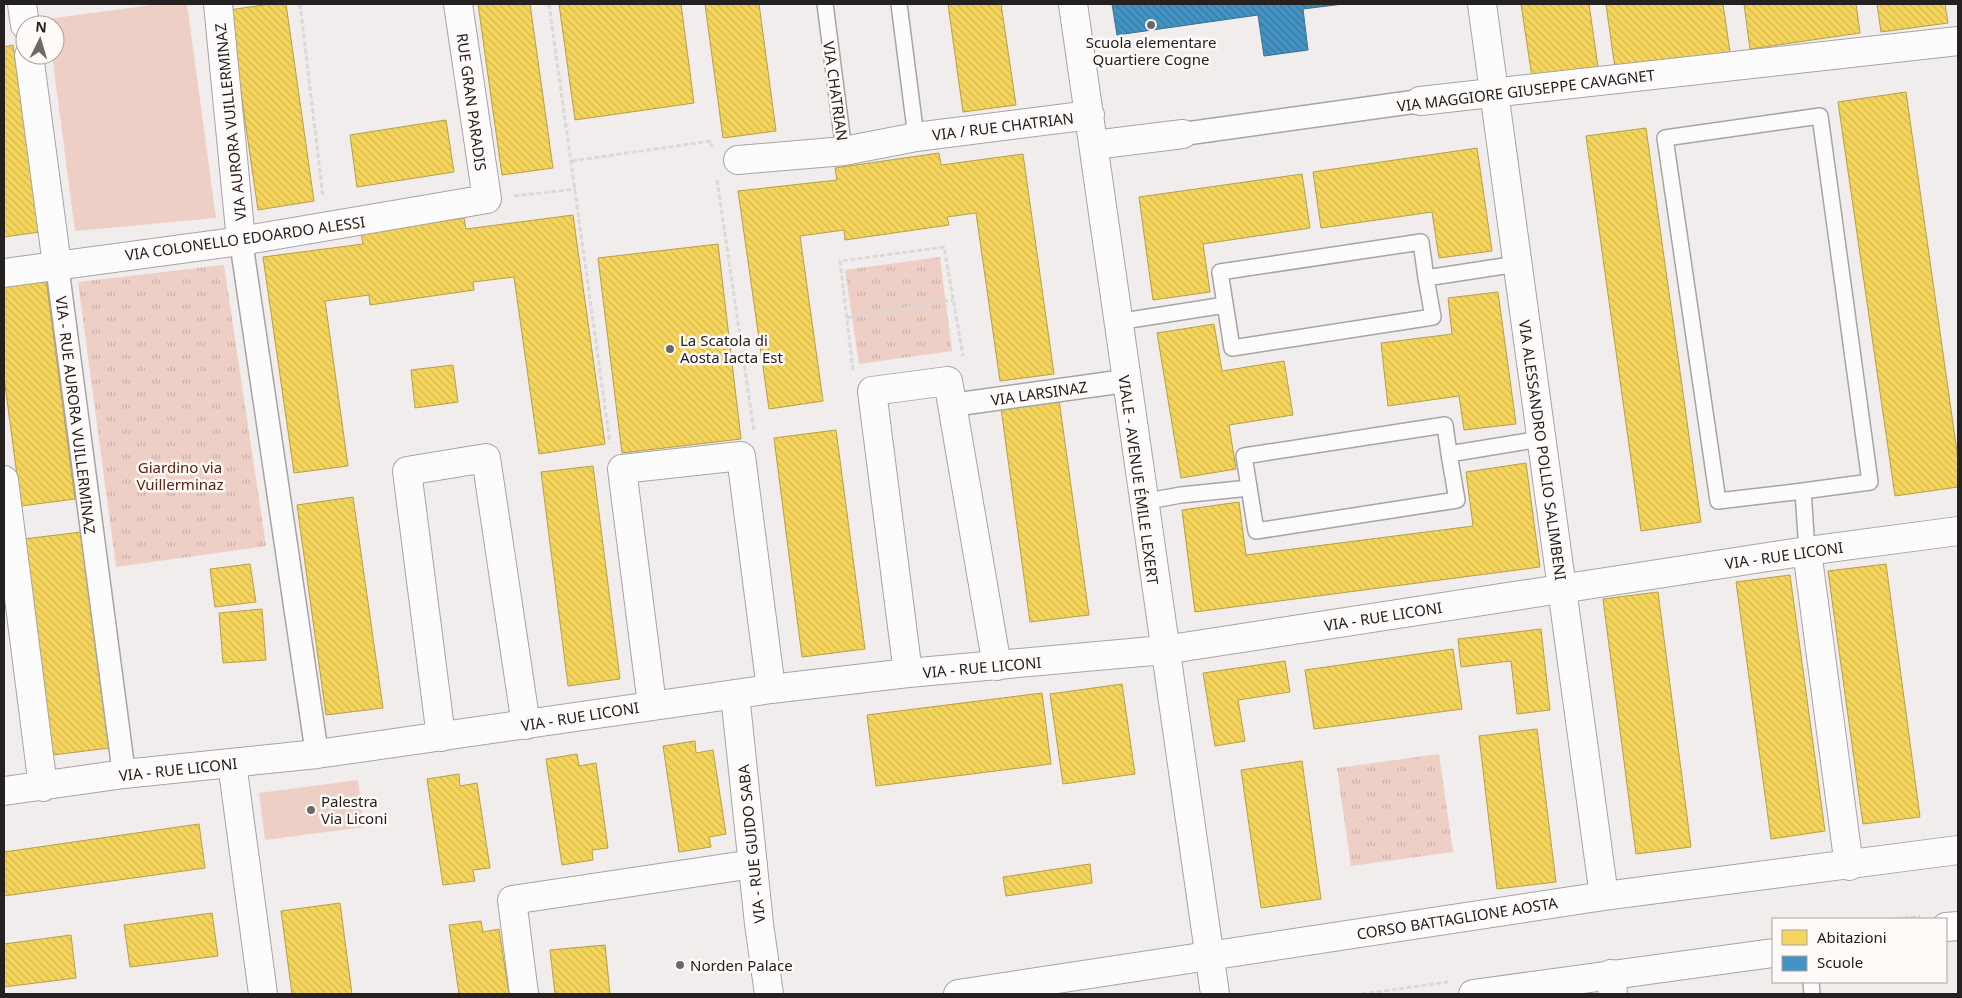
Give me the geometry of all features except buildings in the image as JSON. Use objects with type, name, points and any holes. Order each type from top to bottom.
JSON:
[{"type":"street","name":"VIA AURORA VUILLERMINAZ","points":[[218,4],[242,241]]},
{"type":"street","name":"RUE GRAN PARADIS","points":[[458,4],[487,200]]},
{"type":"street","name":"VIALE - AVENUE ÉMILE LEXERT","points":[[1073,4],[1090,115],[1142,502],[1215,994]]},
{"type":"street","name":"VIA ALESSANDRO POLLIO SALIMBENI","points":[[1482,4],[1540,440],[1604,896]]},
{"type":"street","name":"VIA MAGGIORE GIUSEPPE CAVAGNET","points":[[1094,145],[1420,101],[1958,41]]},
{"type":"street","name":"VIA - RUE AURORA VUILLERMINAZ","points":[[30,65],[124,774]]},
{"type":"street","name":"VIA / RUE CHATRIAN","points":[[916,137],[1090,115]]},
{"type":"street","name":"VIA CHATRIAN","points":[[844,151],[916,137]]},
{"type":"street","points":[[722,161],[844,151]]},
{"type":"street","name":"VIA COLONELLO EDOARDO ALESSI","points":[[4,273],[242,241],[487,200]]},
{"type":"street","points":[[242,241],[317,754]]},
{"type":"street","points":[[908,673],[872,391],[948,381],[961,404],[997,666]]},
{"type":"street","name":"VIA LARSINAZ","points":[[961,404],[1125,381]]},
{"type":"street","points":[[652,705],[622,470],[741,456],[771,689]]},
{"type":"street","points":[[441,737],[407,471],[486,458],[526,725]]},
{"type":"street","points":[[4,480],[44,787]]},
{"type":"street","name":"VIA - RUE LICONI","points":[[4,791],[44,787],[124,774],[317,754],[771,689],[908,673],[1164,650],[1808,551],[1958,531]]},
{"type":"street","points":[[1808,551],[1849,866]]},
{"type":"street","name":"VIA - RUE GUIDO SABA","points":[[735,694],[769,994]]},
{"type":"street","points":[[232,763],[263,994]]},
{"type":"street","name":"CORSO BATTAGLIONE AOSTA","points":[[958,994],[1604,896],[1849,866],[1958,850]]},
{"type":"street","points":[[524,994],[512,900],[753,864]]},
{"type":"street","points":[[1473,994],[1612,984],[1772,953]]},
{"type":"lane","name":"VIA CHATRIAN","points":[[825,4],[844,151]]},
{"type":"lane","points":[[898,4],[916,137]]},
{"type":"lane","points":[[1820,116],[1870,482],[1803,491],[1718,501],[1665,138],[1820,116]]},
{"type":"lane","points":[[1421,242],[1426,278],[1433,317],[1232,348],[1220,272],[1421,242]]},
{"type":"lane","points":[[1426,278],[1517,264]]},
{"type":"lane","points":[[1118,322],[1225,305]]},
{"type":"lane","points":[[1445,425],[1449,454],[1457,500],[1256,531],[1244,456],[1445,425]]},
{"type":"lane","points":[[1449,454],[1540,440]]},
{"type":"lane","points":[[1142,502],[1181,495],[1249,488]]},
{"type":"lane","points":[[1803,491],[1808,551]]},
{"type":"path","points":[[300,4],[327,227]]},
{"type":"path","points":[[549,4],[611,450]]},
{"type":"path","points":[[572,161],[711,141],[722,161],[754,432]]},
{"type":"path","points":[[487,200],[576,189]]},
{"type":"path","points":[[874,405],[857,397],[840,261],[944,246],[953,300],[961,404]]},
{"type":"path","points":[[846,318],[953,300]]},
{"type":"green space","points":[[159,4],[187,4],[216,218],[75,231],[53,65],[65,65],[65,17]]},
{"type":"green space","points":[[940,257],[952,351],[859,364],[845,270]]},
{"type":"green space","name":"Giardino via Vuillerminaz","points":[[224,265],[266,546],[116,567],[78,282]]},
{"type":"green space","points":[[1439,754],[1453,852],[1351,866],[1337,768]]},
{"type":"green space","name":"Palestra Via Liconi","points":[[358,780],[364,827],[265,840],[259,793]]},
{"type":"place","name":"Scuola elementare Quartiere Cogne","points":[[1151,25]]},
{"type":"place","name":"La Scatola di Aosta Iacta Est","points":[[670,349]]},
{"type":"place","name":"Palestra Via Liconi","points":[[311,810]]},
{"type":"place","name":"Norden Palace","points":[[680,965]]}]
